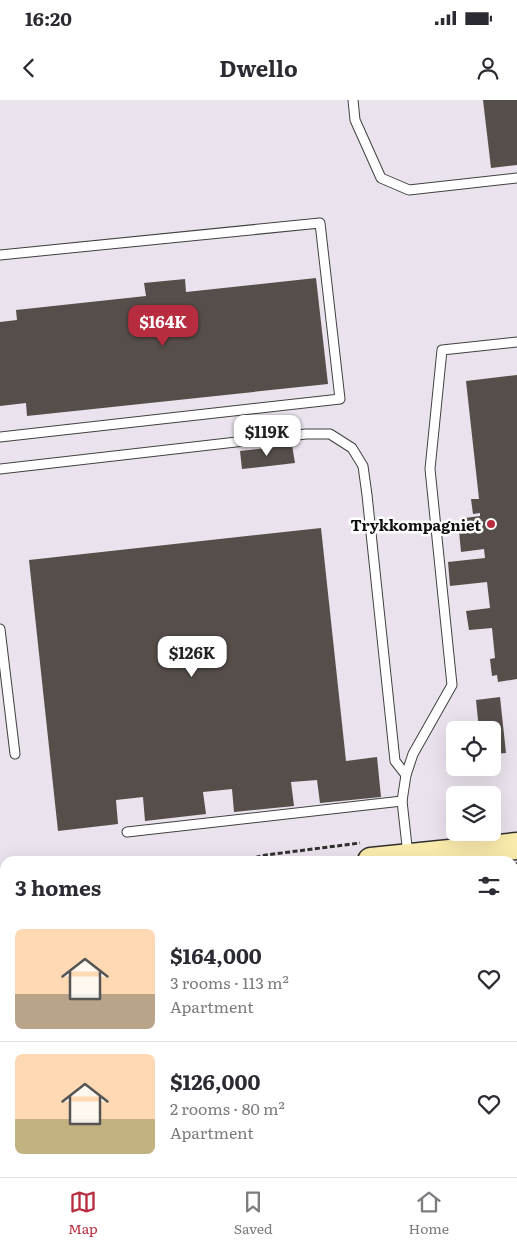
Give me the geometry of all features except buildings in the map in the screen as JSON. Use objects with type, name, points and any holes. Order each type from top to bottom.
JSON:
[{"type":"street","points":[[434,856],[517,846]]},
{"type":"street","points":[[369,851],[394,856]]},
{"type":"lane","points":[[353,100],[355,120],[381,178],[408,190],[517,178]]},
{"type":"lane","points":[[0,255],[320,222],[340,399],[0,437]]},
{"type":"lane","points":[[409,856],[402,802],[406,775],[413,754],[452,685],[430,469],[442,350],[517,342]]},
{"type":"lane","points":[[0,469],[306,434],[330,434],[352,448],[362,466],[366,495],[395,761],[406,775]]},
{"type":"lane","points":[[0,629],[15,754]]},
{"type":"lane","points":[[127,832],[402,802]]},
{"type":"path","points":[[262,856],[369,851]]},
{"type":"shaded area","points":[[0,100],[517,100],[517,856],[0,856]]},
{"type":"place","name":"Trykkompagniet","points":[[491,524]]}]
